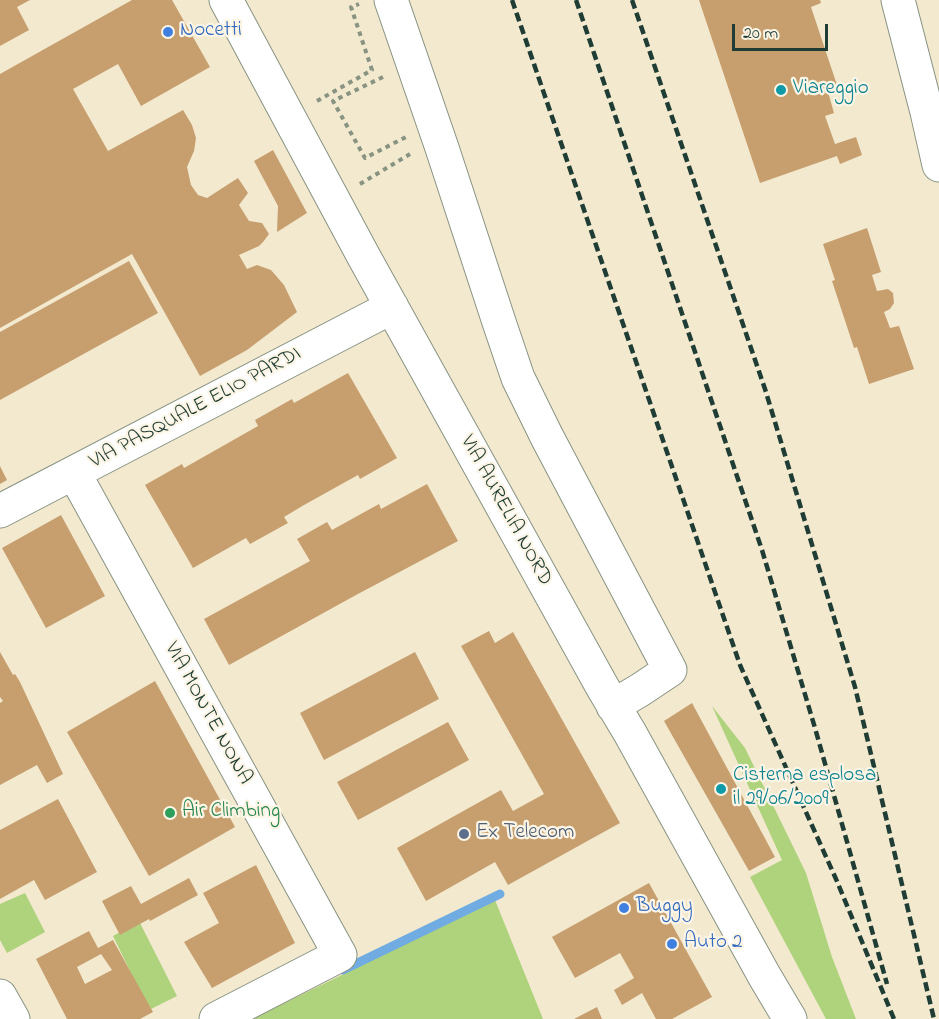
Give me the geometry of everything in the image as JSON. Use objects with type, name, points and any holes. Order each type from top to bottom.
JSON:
[{"type":"street","name":"VIA AURELIA NORD","points":[[226,0],[392,307],[790,1019]]},
{"type":"street","points":[[391,0],[518,378],[670,670],[613,705]]},
{"type":"street","points":[[898,0],[939,165]]},
{"type":"street","name":"VIA PASQUALE ELIO PARDI","points":[[0,511],[392,307]]},
{"type":"street","name":"VIA MONTE NONA","points":[[74,473],[340,955],[216,1019]]},
{"type":"street","points":[[0,996],[13,1019]]},
{"type":"path","points":[[314,103],[372,70],[351,7],[368,0]]},
{"type":"path","points":[[386,76],[333,101],[365,158],[413,133]]},
{"type":"path","points":[[333,199],[410,154]]},
{"type":"green space","points":[[712,706],[745,748],[806,873],[832,957],[856,1019],[826,1019],[750,877],[782,860]]},
{"type":"green space","points":[[25,893],[45,932],[7,953],[0,940],[0,904]]},
{"type":"green space","points":[[495,900],[543,1019],[252,1019]]},
{"type":"green space","points":[[139,921],[177,996],[149,1010],[113,936]]},
{"type":"building","points":[[0,0],[30,0],[17,7],[29,30],[0,46]]},
{"type":"building","points":[[132,0],[172,0],[210,67],[141,106],[118,64],[73,89],[108,151],[183,110],[192,125],[196,138],[194,151],[187,167],[191,185],[198,195],[207,198],[238,178],[248,193],[239,205],[249,221],[262,223],[269,234],[259,246],[239,255],[247,269],[257,265],[271,270],[284,285],[297,312],[247,350],[200,376],[132,254],[0,328],[0,74]]},
{"type":"building","name":"Viareggio","points":[[699,0],[820,0],[821,3],[811,7],[838,88],[828,92],[834,113],[825,116],[835,144],[856,137],[862,155],[840,164],[837,156],[760,183]]},
{"type":"building","points":[[273,150],[307,213],[277,232],[278,206],[254,161]]},
{"type":"building","points":[[867,228],[881,272],[872,275],[877,291],[888,289],[893,293],[894,303],[884,312],[890,328],[899,326],[914,369],[869,384],[857,347],[854,348],[832,281],[835,280],[823,244]]},
{"type":"building","points":[[129,261],[158,313],[0,400],[0,332]]},
{"type":"building","points":[[348,373],[397,458],[360,479],[358,475],[304,505],[284,517],[288,523],[250,544],[246,538],[193,568],[145,485],[182,464],[184,468],[258,426],[255,420],[292,399],[294,403]]},
{"type":"building","points":[[0,466],[7,480],[0,484]]},
{"type":"building","points":[[427,484],[458,541],[229,665],[204,619],[310,561],[297,539],[327,522],[332,530],[379,504],[381,509]]},
{"type":"building","points":[[61,515],[105,596],[46,628],[2,548]]},
{"type":"building","points":[[489,631],[495,643],[513,632],[620,823],[508,885],[495,862],[426,901],[397,848],[501,790],[513,811],[544,794],[461,646]]},
{"type":"building","points":[[0,652],[13,675],[15,674],[20,682],[63,774],[47,783],[37,765],[0,785],[0,703],[3,701],[0,697]]},
{"type":"building","points":[[415,652],[439,699],[324,760],[300,713]]},
{"type":"building","points":[[155,681],[235,827],[149,876],[67,732]]},
{"type":"building","name":"Cisterna esplosa il 29/06/2009","points":[[692,703],[775,857],[749,871],[664,721]]},
{"type":"building","points":[[448,722],[469,760],[358,820],[337,782]]},
{"type":"building","points":[[58,799],[97,872],[45,900],[34,880],[0,899],[0,830]]},
{"type":"building","points":[[256,865],[295,943],[212,988],[184,942],[219,923],[203,893]]},
{"type":"building","points":[[189,878],[198,895],[120,935],[102,901],[131,886],[141,904]]},
{"type":"building","points":[[649,883],[712,997],[672,1019],[656,1019],[642,993],[622,1005],[614,990],[634,978],[620,953],[575,978],[552,937]]},
{"type":"building","points":[[89,931],[98,948],[113,940],[153,1012],[140,1019],[67,1019],[36,959]],"holes":[[[101,954],[112,970],[85,984],[77,967]]]},
{"type":"building","points":[[597,1007],[602,1019],[574,1019]]},
{"type":"waterway","points":[[343,970],[500,894]]},
{"type":"railway","points":[[512,0],[740,665],[836,879],[894,1019]]},
{"type":"railway","points":[[576,0],[762,550],[887,984]]},
{"type":"railway","points":[[632,0],[765,389],[855,687],[934,1019]]},
{"type":"place","name":"Nocetti","points":[[168,32]]},
{"type":"place","name":"Viareggio","points":[[781,90]]},
{"type":"place","name":"Cisterna esplosa il 29/06/2009","points":[[721,789]]},
{"type":"place","name":"Air Climbing","points":[[170,813]]},
{"type":"place","name":"Ex Telecom","points":[[464,834]]},
{"type":"place","name":"Buggy","points":[[624,908]]},
{"type":"place","name":"Auto 2","points":[[672,944]]}]
